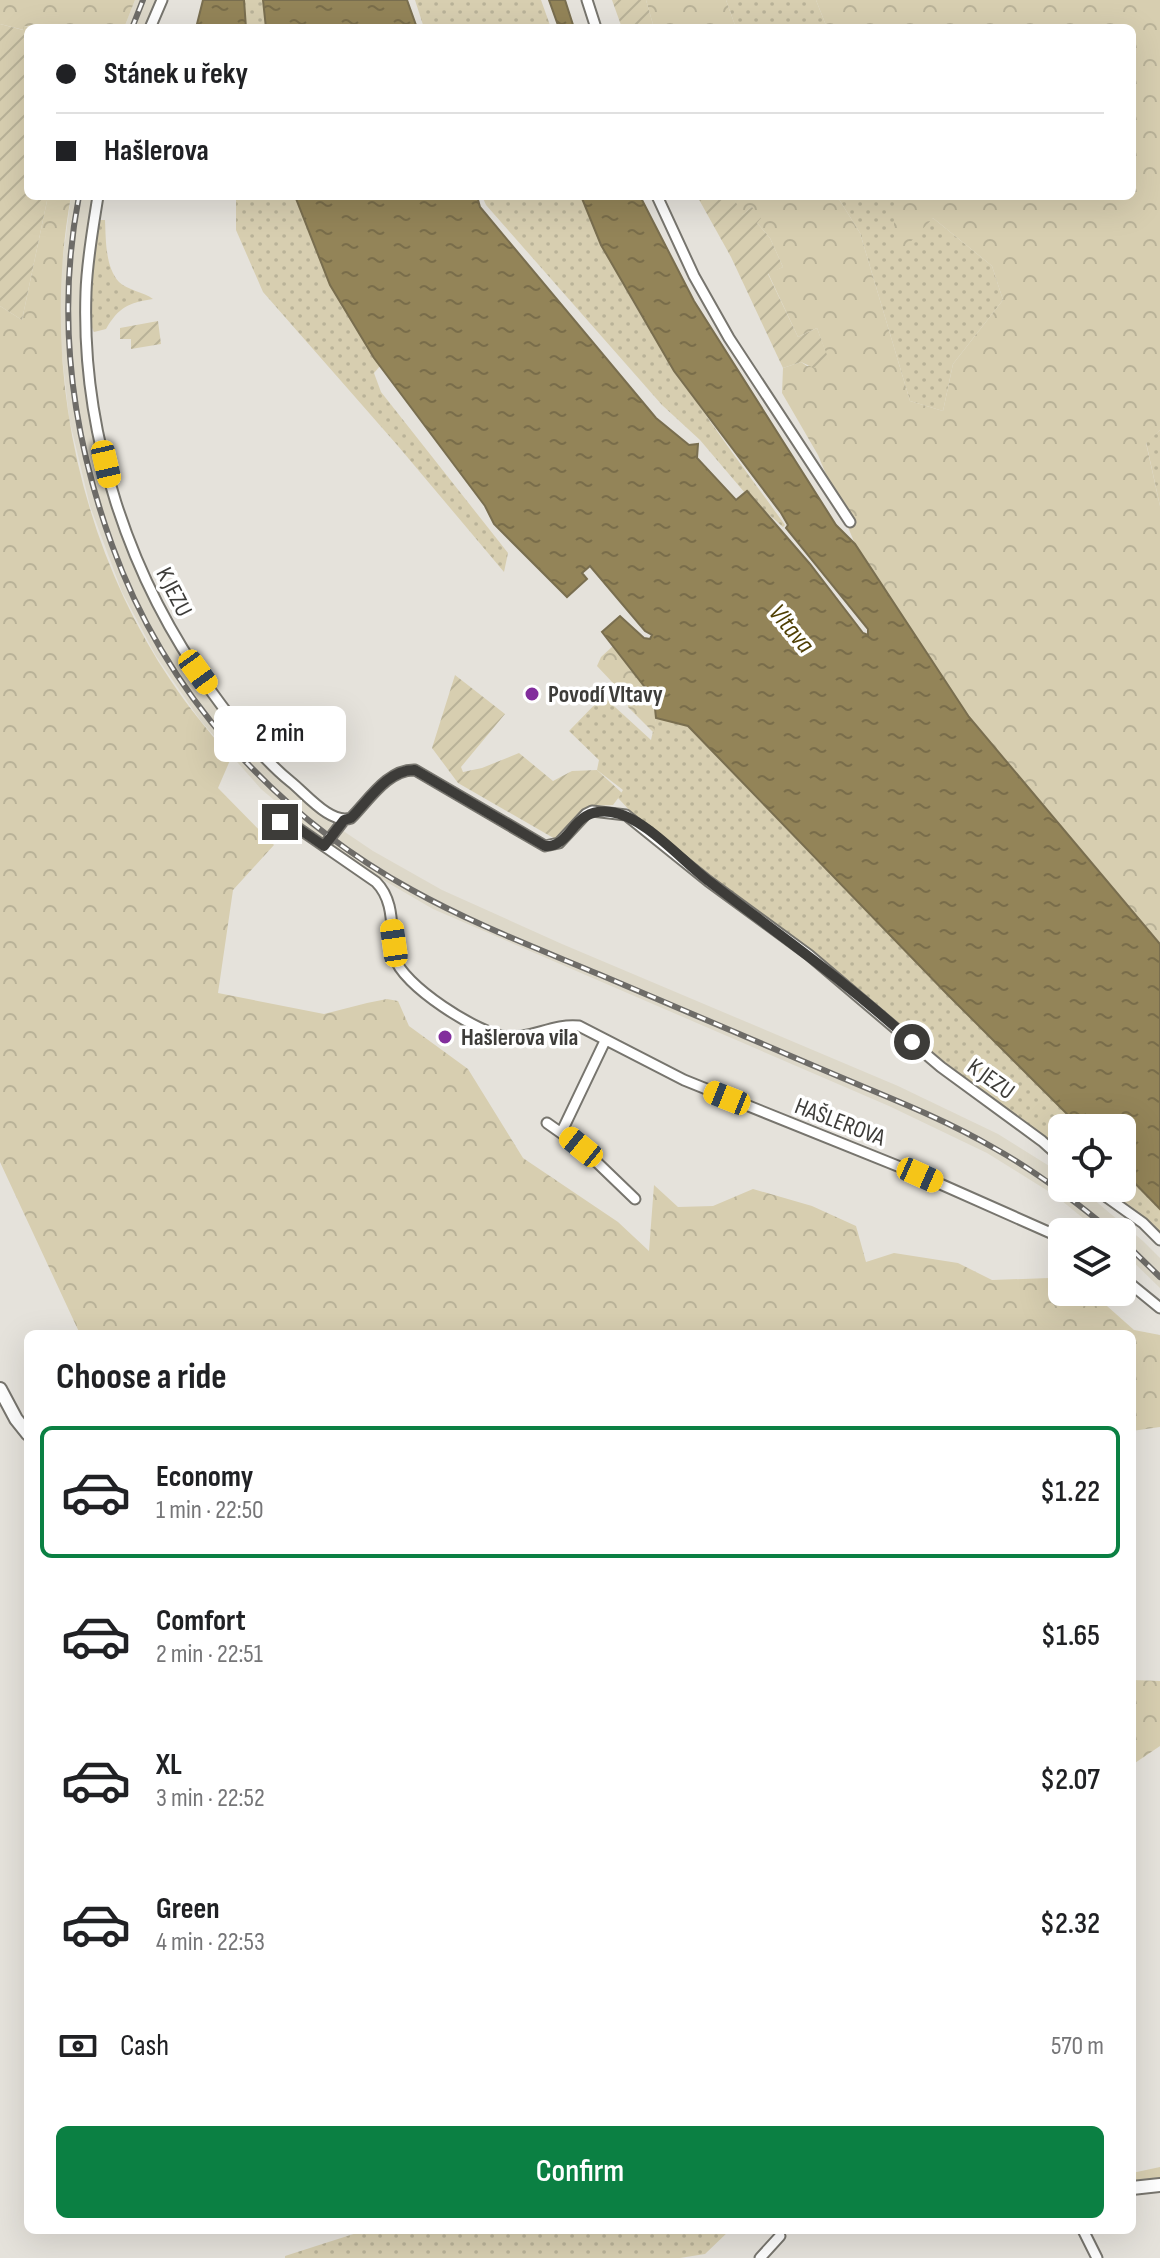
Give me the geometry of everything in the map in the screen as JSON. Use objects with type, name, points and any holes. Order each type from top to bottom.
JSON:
[{"type":"street","points":[[152,24],[162,0]]},
{"type":"street","points":[[587,0],[595,24]]},
{"type":"street","name":"K JEZU","points":[[98,200],[86,294],[91,383],[113,494],[140,567],[166,622],[225,710],[280,773],[333,816],[344,820],[351,818],[393,775],[415,770],[545,846],[559,843],[592,811],[626,815],[708,881],[809,955],[941,1067],[1048,1146]]},
{"type":"street","points":[[659,200],[694,276],[729,338],[850,522]]},
{"type":"street","points":[[324,846],[344,820]]},
{"type":"street","name":"HAŠLEROVA","points":[[280,822],[295,826],[376,882],[385,892],[395,960],[416,984],[462,1019],[486,1032],[509,1038],[564,1024],[579,1026],[684,1080],[920,1175],[1048,1232]]},
{"type":"street","points":[[562,1131],[605,1041]]},
{"type":"street","points":[[547,1123],[562,1131],[635,1199]]},
{"type":"street","points":[[1114,1202],[1160,1240]]},
{"type":"street","points":[[1136,1288],[1160,1308]]},
{"type":"street","points":[[0,1389],[24,1429]]},
{"type":"street","points":[[1136,2188],[1160,2185]]},
{"type":"street","points":[[1085,2234],[1097,2258]]},
{"type":"street","points":[[760,2258],[780,2236]]},
{"type":"shaded area","points":[[135,0],[158,0],[149,24],[126,24]]},
{"type":"shaded area","points":[[70,200],[92,200],[82,281],[82,335],[90,414],[110,500],[129,552],[157,614],[189,669],[247,744],[330,822],[373,851],[442,890],[898,1086],[998,1134],[1048,1165],[1048,1191],[987,1153],[889,1106],[433,909],[337,853],[261,789],[200,720],[156,656],[122,592],[90,506],[69,418],[60,336],[60,280]]},
{"type":"shaded area","points":[[1063,1202],[1097,1202],[1116,1218],[1083,1218]]},
{"type":"shaded area","points":[[1136,1235],[1160,1258],[1160,1288],[1136,1265]]},
{"type":"green space","points":[[0,0],[135,0],[126,24],[24,24],[24,30],[0,24]]},
{"type":"green space","points":[[244,0],[263,0],[266,24],[246,24]]},
{"type":"green space","points":[[415,0],[541,0],[550,24],[423,24]]},
{"type":"green space","points":[[612,0],[646,0],[653,24],[621,24]]},
{"type":"green space","points":[[646,0],[726,0],[735,24],[653,24]]},
{"type":"green space","points":[[726,0],[816,0],[825,24],[735,24]]},
{"type":"green space","points":[[816,0],[1160,0],[1160,430],[1146,443],[1160,506],[1160,944],[969,717],[855,544],[818,455],[782,393],[783,368],[801,362],[807,366],[829,362],[817,328],[798,337],[768,273],[783,267],[770,238],[757,223],[752,207],[741,216],[735,200],[839,200],[860,233],[910,401],[943,411],[953,364],[1003,300],[992,266],[933,218],[902,251],[894,243],[894,200],[1136,200],[1136,24],[825,24]]},
{"type":"green space","points":[[0,24],[23,30],[24,26],[24,200],[47,200],[22,320],[0,306]]},
{"type":"green space","points":[[47,200],[70,200],[63,258],[61,322],[65,385],[74,448],[90,510],[138,627],[178,691],[231,758],[218,788],[274,845],[233,890],[218,993],[324,1014],[387,999],[398,1001],[409,1026],[468,1069],[523,1158],[618,1222],[649,1251],[654,1185],[678,1207],[713,1206],[753,1189],[812,1206],[856,1226],[866,1262],[894,1253],[958,1263],[992,1280],[1048,1278],[1048,1306],[1107,1306],[1134,1330],[78,1330],[0,1162],[0,306],[22,320]]},
{"type":"green space","points":[[236,200],[297,200],[330,285],[380,366],[374,373],[381,392],[508,553],[504,572],[263,292],[236,230]]},
{"type":"green space","points":[[484,200],[583,200],[647,326],[700,407],[785,525],[783,527],[745,493],[700,440],[662,405]]},
{"type":"green space","points":[[699,200],[735,200],[742,215],[752,207],[761,218],[757,223],[770,238],[783,267],[768,274],[798,337],[817,328],[830,363],[814,368],[801,362],[783,368],[731,257]]},
{"type":"green space","points":[[839,200],[894,200],[894,243],[933,218],[992,266],[1003,300],[953,364],[943,411],[910,401],[860,233]]},
{"type":"green space","points":[[99,220],[105,220],[107,252],[114,276],[122,285],[153,299],[125,307],[106,329],[94,332],[90,321],[89,293]]},
{"type":"green space","points":[[158,321],[161,344],[131,349],[131,339],[120,339],[120,328]]},
{"type":"green space","points":[[1160,430],[1160,506],[1146,442]]},
{"type":"green space","points":[[613,646],[654,699],[654,733],[628,707],[629,700],[597,666],[601,657]]},
{"type":"green space","points":[[455,675],[505,714],[461,767],[463,772],[519,753],[553,781],[572,771],[597,770],[622,793],[613,805],[588,806],[557,840],[458,783],[432,748]]},
{"type":"green space","points":[[603,696],[651,740],[656,718],[688,726],[1067,1114],[1048,1114],[1048,1148],[941,1067],[649,831],[618,798],[623,790],[597,770],[599,760],[569,731]]},
{"type":"green space","points":[[1136,1184],[1160,1209],[1160,1240],[1136,1218],[1112,1202],[1136,1202]]},
{"type":"green space","points":[[1136,1330],[1160,1335],[1160,1427],[1136,1430]]},
{"type":"green space","points":[[1136,1680],[1160,1681],[1160,1746],[1136,1762]]},
{"type":"green space","points":[[1160,2167],[1160,2178],[1136,2181],[1136,2172]]},
{"type":"green space","points":[[354,2234],[726,2234],[705,2254],[680,2258],[285,2256]]},
{"type":"water","points":[[203,0],[244,0],[246,24],[197,24]]},
{"type":"water","points":[[263,0],[407,0],[416,24],[266,24]]},
{"type":"water","points":[[549,0],[565,0],[573,24],[558,24]]},
{"type":"water","name":"Vltava","points":[[297,200],[478,200],[480,207],[656,418],[689,445],[698,444],[697,458],[736,500],[747,491],[810,564],[863,633],[868,635],[868,629],[786,528],[788,525],[781,513],[674,371],[601,245],[583,200],[642,200],[694,301],[836,525],[855,544],[969,717],[1160,944],[1160,1209],[1136,1184],[1136,1114],[1067,1114],[688,726],[656,718],[654,699],[602,632],[620,616],[644,638],[650,639],[652,635],[645,631],[590,566],[582,573],[587,579],[567,597],[494,524],[485,506],[374,358],[330,285]]},
{"type":"railway","points":[[134,24],[143,0]]},
{"type":"railway","points":[[78,200],[69,285],[72,373],[86,460],[112,545],[134,599],[162,651],[194,699],[230,744],[270,786],[314,825],[412,890],[506,936],[953,1126],[1025,1167],[1095,1218]]},
{"type":"railway","points":[[1136,1254],[1160,1277]]},
{"type":"place","name":"Povodí Vltavy","points":[[532,694]]},
{"type":"place","name":"Hašlerova vila","points":[[445,1037]]},
{"type":"route","points":[[280,822],[295,826],[324,846],[344,820],[351,818],[393,775],[406,770],[415,770],[545,846],[559,843],[592,811],[626,815],[708,881],[809,955],[912,1042]]}]
